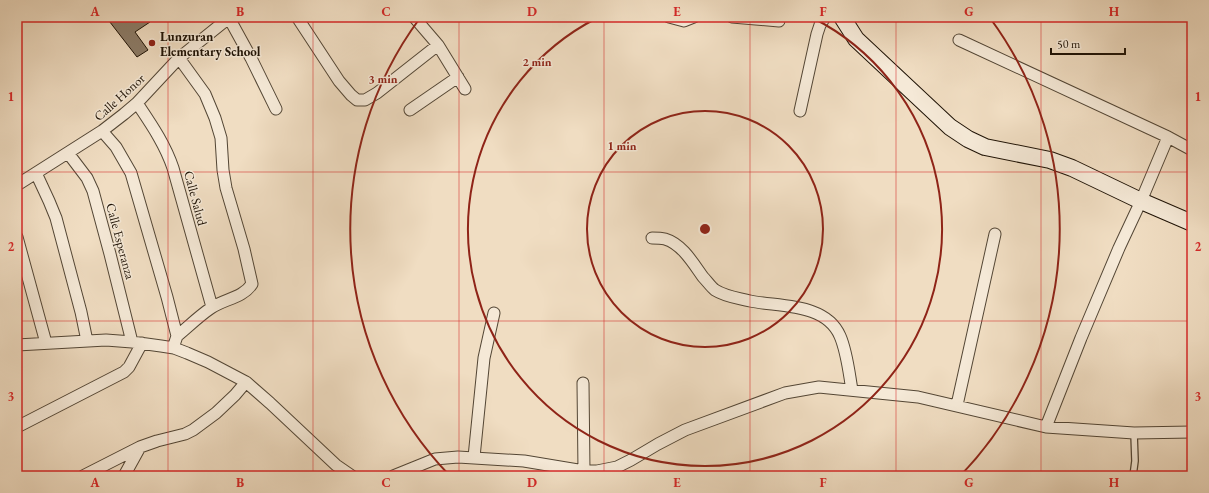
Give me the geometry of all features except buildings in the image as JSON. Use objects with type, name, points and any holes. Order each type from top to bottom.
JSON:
[{"type":"main road","points":[[842,17],[856,39],[950,127],[968,139],[985,147],[1028,155],[1072,168],[1141,201],[1192,223]]},
{"type":"street","points":[[229,17],[276,109]]},
{"type":"street","name":"Calle Honor","points":[[17,185],[102,131],[124,114],[137,103],[179,58],[229,17]]},
{"type":"street","points":[[297,17],[339,81],[357,100],[365,100],[377,93],[438,45]]},
{"type":"street","points":[[414,17],[438,45],[465,89]]},
{"type":"street","points":[[669,17],[684,21],[694,17]]},
{"type":"street","points":[[732,17],[778,22]]},
{"type":"street","points":[[800,111],[817,34],[825,17]]},
{"type":"street","points":[[959,40],[1168,137],[1192,150]]},
{"type":"street","points":[[177,336],[212,307],[230,300],[248,289],[252,284],[244,249],[226,188],[221,138],[216,118],[205,94],[195,78],[179,58]]},
{"type":"street","points":[[410,110],[458,77]]},
{"type":"street","name":"Calle Salud","points":[[137,103],[159,135],[170,157],[212,307]]},
{"type":"street","points":[[102,131],[116,147],[131,173],[177,336],[174,348]]},
{"type":"street","points":[[1046,426],[1081,338],[1168,137]]},
{"type":"street","name":"Calle Esperanza","points":[[68,153],[87,178],[93,191],[137,343]]},
{"type":"street","points":[[36,173],[56,218],[82,312],[87,340]]},
{"type":"street","points":[[957,406],[995,234]]},
{"type":"street","points":[[17,237],[46,343]]},
{"type":"street","points":[[652,238],[664,239],[677,245],[688,256],[714,290],[720,293],[730,297],[760,303],[776,304],[810,311],[825,318],[834,326],[840,335],[852,390]]},
{"type":"street","points":[[474,458],[484,358],[494,312]]},
{"type":"street","points":[[17,345],[87,340],[137,343],[174,348],[208,362],[246,382],[336,465],[352,476]]},
{"type":"street","points":[[17,427],[124,372],[129,367],[137,343]]},
{"type":"street","points":[[83,476],[140,446],[185,434],[199,426],[235,396],[246,382]]},
{"type":"street","points":[[583,383],[584,471]]},
{"type":"street","points":[[393,476],[435,459],[458,457],[524,461],[584,471],[597,471],[617,467],[685,430],[785,393],[819,387],[918,397],[995,416],[1046,426],[1134,432],[1192,432]]},
{"type":"street","points":[[124,476],[140,446]]},
{"type":"lane","points":[[1133,476],[1135,461],[1134,432]]},
{"type":"place","name":"Lunzuran Elementary School","points":[[152,43]]}]
